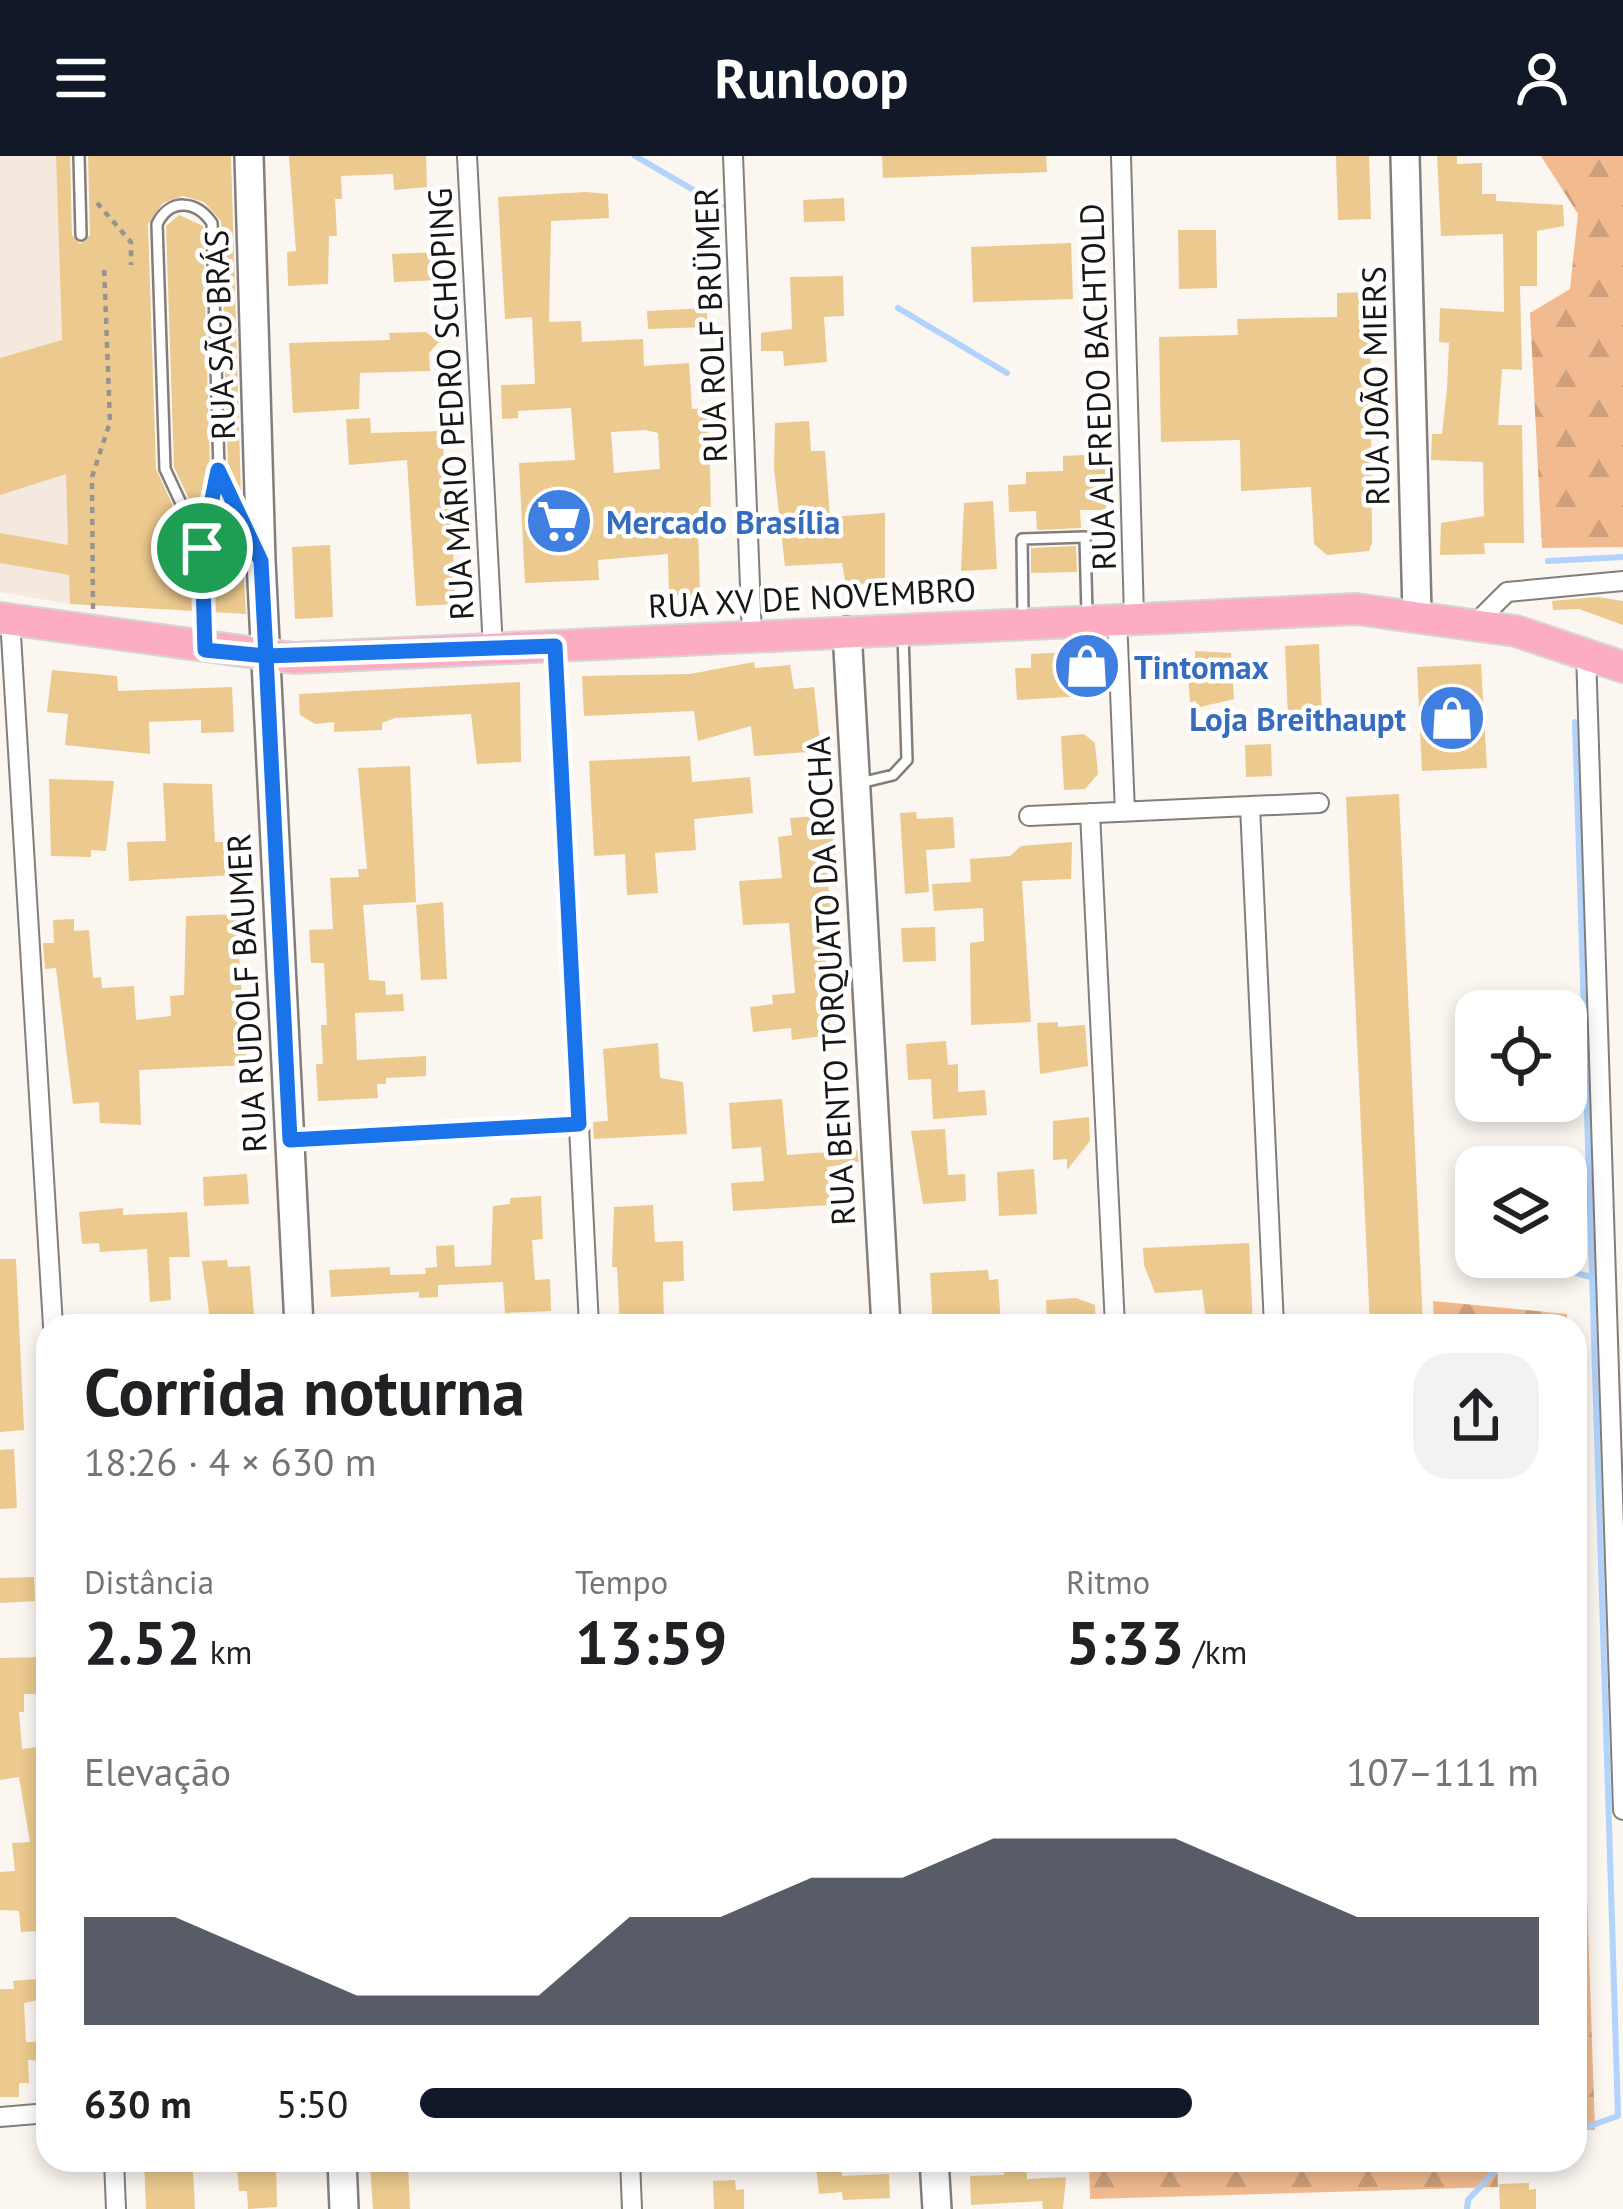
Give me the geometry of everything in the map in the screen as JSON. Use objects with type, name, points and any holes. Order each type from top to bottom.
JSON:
[{"type":"main road","name":"RUA XV DE NOVEMBRO","points":[[5,618],[266,656],[1322,609],[1476,622],[1623,667]]},
{"type":"street","name":"RUA SÃO BRÁS","points":[[249,156],[266,656]]},
{"type":"street","name":"RUA MÁRIO PEDRO SCHOPING","points":[[467,156],[493,649]]},
{"type":"street","name":"RUA ROLF BRÜMER","points":[[734,156],[752,636]]},
{"type":"street","name":"RUA ALFREDO BACHTOLD","points":[[1120,156],[1113,618],[1125,812]]},
{"type":"street","name":"RUA JOÃO MIERS","points":[[1405,156],[1417,614]]},
{"type":"street","points":[[1476,622],[1507,592],[1623,581]]},
{"type":"street","points":[[5,618],[52,1314]]},
{"type":"street","name":"RUA BENTO TORQUATO DA ROCHA","points":[[847,631],[885,1314]]},
{"type":"street","points":[[555,646],[588,1314]]},
{"type":"street","points":[[1586,653],[1623,1810]]},
{"type":"street","name":"RUA RUDOLF BAUMER","points":[[266,656],[298,1314]]},
{"type":"street","points":[[1029,816],[1319,803]]},
{"type":"street","points":[[1250,806],[1273,1314]]},
{"type":"street","points":[[1090,813],[1114,1314]]},
{"type":"street","points":[[290,1140],[579,1124]]},
{"type":"street","points":[[0,2117],[36,2115]]},
{"type":"street","points":[[114,2172],[116,2209]]},
{"type":"street","points":[[342,2172],[344,2209]]},
{"type":"street","points":[[630,2172],[632,2209]]},
{"type":"street","points":[[935,2172],[937,2209]]},
{"type":"lane","points":[[79,156],[80,235]]},
{"type":"lane","points":[[202,548],[165,469],[157,224],[171,207],[183,204],[196,206],[212,223],[218,470],[202,548],[205,650]]},
{"type":"lane","points":[[218,470],[261,561]]},
{"type":"lane","points":[[1023,622],[1022,539],[1043,538],[1085,537],[1113,618]]},
{"type":"lane","points":[[855,784],[893,775],[907,760],[903,628]]},
{"type":"path","points":[[95,200],[130,242],[131,265]]},
{"type":"path","points":[[93,632],[92,477],[110,422],[104,266]]},
{"type":"shaded area","points":[[0,156],[56,156],[70,604],[0,592]]},
{"type":"green space","points":[[1541,156],[1623,156],[1623,547],[1542,548],[1530,313],[1570,289],[1578,214]]},
{"type":"green space","points":[[1433,1301],[1567,1314],[1434,1314]]},
{"type":"green space","points":[[1587,1897],[1595,2130],[1587,2130]]},
{"type":"green space","points":[[1089,2172],[1497,2172],[1498,2187],[1090,2199]]},
{"type":"building","points":[[56,156],[70,156],[72,235],[80,244],[90,235],[88,156],[231,156],[241,496],[228,468],[221,221],[204,202],[183,196],[163,203],[148,224],[156,469],[193,550],[194,611],[70,604],[69,575],[0,563],[0,533],[68,545],[66,474],[0,495],[0,358],[62,340]]},
{"type":"building","points":[[289,156],[426,156],[427,187],[394,190],[393,174],[341,176],[342,199],[335,199],[337,236],[329,236],[328,284],[288,286],[287,252],[296,251]]},
{"type":"building","points":[[882,156],[1046,156],[1047,172],[883,178]]},
{"type":"building","points":[[1336,156],[1369,156],[1371,219],[1338,220]]},
{"type":"building","points":[[1437,156],[1457,156],[1457,164],[1482,163],[1482,194],[1496,194],[1496,201],[1563,205],[1564,226],[1537,231],[1537,286],[1520,286],[1522,370],[1502,369],[1498,425],[1522,425],[1524,543],[1484,543],[1485,554],[1440,555],[1441,523],[1484,516],[1483,462],[1431,460],[1432,434],[1442,434],[1447,389],[1449,343],[1439,342],[1440,308],[1504,312],[1503,234],[1441,236]]},
{"type":"building","points":[[608,194],[609,218],[551,221],[549,322],[581,321],[582,342],[643,339],[644,366],[689,363],[692,409],[707,408],[710,459],[711,526],[698,526],[700,595],[669,596],[668,554],[598,560],[599,580],[525,583],[519,463],[575,460],[571,408],[518,411],[518,418],[502,419],[501,385],[535,384],[532,317],[505,319],[498,197]],"holes":[[[611,432],[658,433],[660,469],[614,473]]]},
{"type":"building","points":[[844,198],[845,221],[804,222],[803,200]]},
{"type":"building","points":[[179,215],[203,226],[210,469],[199,520],[174,467],[166,226]]},
{"type":"building","points":[[1178,230],[1216,230],[1217,288],[1179,289]]},
{"type":"building","points":[[1071,243],[1073,299],[973,302],[971,247]]},
{"type":"building","points":[[437,252],[438,280],[394,282],[392,254]]},
{"type":"building","points":[[843,276],[844,316],[824,317],[827,362],[784,366],[783,351],[761,351],[761,333],[792,329],[790,277]]},
{"type":"building","points":[[1370,292],[1372,543],[1369,551],[1327,555],[1314,544],[1311,487],[1241,491],[1240,440],[1161,442],[1159,337],[1238,335],[1237,319],[1337,317],[1337,293]]},
{"type":"building","points":[[707,308],[707,327],[648,329],[647,311]]},
{"type":"building","points":[[426,332],[439,342],[429,353],[430,371],[360,373],[359,409],[293,413],[289,343],[390,340],[389,333]]},
{"type":"building","points":[[370,418],[371,433],[443,431],[444,463],[450,463],[455,604],[416,606],[407,460],[349,465],[346,419]]},
{"type":"building","points":[[809,421],[811,451],[825,451],[830,517],[885,513],[885,582],[846,585],[842,563],[785,566],[774,468],[775,423]]},
{"type":"building","points":[[1105,454],[1106,510],[1080,510],[1081,528],[1037,530],[1036,511],[1009,512],[1008,485],[1026,484],[1026,472],[1063,471],[1063,456]]},
{"type":"building","points":[[222,498],[242,542],[246,614],[212,612],[211,549]]},
{"type":"building","points":[[993,501],[997,569],[961,571],[964,503]]},
{"type":"building","points":[[330,545],[333,617],[295,619],[292,547]]},
{"type":"building","points":[[1076,546],[1077,572],[1031,573],[1031,548]]},
{"type":"building","points":[[1597,597],[1623,601],[1623,625],[1579,609],[1553,610],[1552,601]]},
{"type":"building","points":[[1319,644],[1322,716],[1288,717],[1285,646]]},
{"type":"building","points":[[1089,651],[1097,658],[1099,695],[1017,700],[1015,668],[1031,668],[1031,654]]},
{"type":"building","points":[[1195,651],[1231,653],[1234,699],[1196,708],[1196,701],[1190,702],[1188,674],[1196,673]]},
{"type":"building","points":[[754,662],[755,668],[790,665],[794,689],[814,687],[821,751],[754,756],[751,726],[698,741],[694,711],[584,716],[582,676],[690,674]]},
{"type":"building","name":"Loja Breithaupt","points":[[1481,664],[1487,768],[1422,771],[1417,667]]},
{"type":"building","points":[[52,670],[117,676],[118,691],[232,687],[234,732],[201,733],[201,720],[149,722],[150,754],[65,745],[68,714],[47,712]]},
{"type":"building","points":[[520,682],[521,762],[477,764],[471,714],[395,718],[382,723],[382,730],[334,732],[334,722],[315,724],[300,715],[299,694]]},
{"type":"building","points":[[1084,734],[1095,743],[1098,774],[1085,789],[1064,790],[1061,736]]},
{"type":"building","points":[[1271,744],[1272,776],[1246,777],[1245,745]]},
{"type":"building","points":[[690,756],[692,782],[750,777],[753,813],[694,819],[696,850],[655,853],[658,893],[627,895],[625,854],[594,856],[589,761]]},
{"type":"building","points":[[410,766],[416,902],[363,905],[369,980],[385,981],[386,995],[403,994],[404,1011],[355,1013],[357,1060],[426,1056],[426,1076],[386,1078],[386,1084],[377,1084],[378,1098],[318,1101],[316,1064],[323,1064],[321,1025],[327,1025],[324,963],[311,963],[309,930],[333,929],[330,878],[359,877],[358,869],[367,869],[358,768]]},
{"type":"building","points":[[49,779],[114,781],[106,851],[91,850],[91,857],[51,856]]},
{"type":"building","points":[[163,783],[212,784],[215,842],[232,842],[234,875],[129,881],[127,842],[166,841]]},
{"type":"building","points":[[1399,794],[1422,1314],[1369,1314],[1346,797]]},
{"type":"building","points":[[916,812],[917,819],[953,817],[955,848],[926,850],[929,892],[905,894],[900,813]]},
{"type":"building","points":[[831,815],[835,858],[826,858],[831,917],[824,928],[826,963],[815,964],[819,1007],[829,1017],[831,1035],[792,1040],[791,1028],[753,1032],[750,1007],[773,1004],[772,995],[795,993],[789,923],[743,925],[739,881],[782,878],[778,837],[792,835],[790,818]]},
{"type":"building","points":[[1072,842],[1071,879],[1022,881],[1031,1022],[971,1025],[970,943],[984,941],[983,908],[934,911],[932,884],[971,882],[970,859],[1010,856],[1021,846]]},
{"type":"building","points":[[443,902],[447,979],[421,980],[416,905]]},
{"type":"building","points":[[236,914],[247,1065],[139,1070],[141,1125],[100,1123],[99,1102],[73,1104],[56,968],[45,969],[43,943],[54,943],[53,920],[74,919],[74,931],[89,930],[93,978],[101,977],[102,988],[134,986],[136,1020],[171,1016],[170,996],[184,995],[186,916]]},
{"type":"building","points":[[935,927],[936,961],[903,962],[901,928]]},
{"type":"building","points":[[1058,1022],[1058,1027],[1085,1025],[1088,1066],[1040,1074],[1037,1023]]},
{"type":"building","points":[[946,1041],[948,1065],[958,1064],[958,1092],[985,1090],[987,1115],[933,1119],[931,1079],[908,1080],[906,1044]]},
{"type":"building","points":[[658,1043],[660,1078],[683,1082],[687,1134],[594,1139],[593,1122],[608,1121],[603,1049]]},
{"type":"building","points":[[782,1099],[787,1155],[857,1150],[859,1162],[827,1167],[830,1205],[733,1211],[731,1183],[764,1181],[761,1147],[732,1149],[729,1103]]},
{"type":"building","points":[[1089,1117],[1090,1141],[1067,1170],[1067,1159],[1053,1160],[1053,1121]]},
{"type":"building","points":[[945,1129],[948,1175],[965,1174],[966,1201],[923,1204],[911,1131]]},
{"type":"building","points":[[1034,1169],[1037,1214],[999,1216],[997,1172]]},
{"type":"building","points":[[247,1174],[249,1204],[204,1206],[203,1177]]},
{"type":"building","points":[[541,1196],[543,1239],[532,1240],[535,1280],[550,1279],[551,1311],[505,1313],[503,1282],[438,1285],[438,1297],[419,1298],[419,1292],[331,1297],[329,1270],[390,1267],[390,1275],[426,1274],[425,1268],[437,1267],[436,1246],[454,1245],[455,1267],[491,1265],[493,1206],[510,1204],[510,1198]]},
{"type":"building","points":[[653,1205],[655,1242],[683,1241],[684,1281],[663,1282],[664,1314],[619,1314],[617,1267],[612,1267],[614,1207]]},
{"type":"building","points":[[123,1208],[123,1215],[187,1212],[190,1257],[169,1257],[171,1300],[150,1302],[147,1249],[100,1252],[99,1243],[82,1244],[79,1212]]},
{"type":"building","points":[[1249,1243],[1252,1314],[1205,1314],[1202,1290],[1155,1293],[1143,1248]]},
{"type":"building","points":[[0,1259],[16,1259],[24,1430],[0,1432]]},
{"type":"building","points":[[202,1261],[250,1266],[254,1314],[209,1314]]},
{"type":"building","points":[[988,1270],[989,1280],[998,1279],[1000,1314],[932,1314],[930,1273]]},
{"type":"building","points":[[1076,1298],[1095,1305],[1095,1314],[1047,1314],[1046,1300]]},
{"type":"building","points":[[14,1449],[17,1508],[0,1509],[0,1450]]},
{"type":"building","points":[[34,1577],[35,1601],[0,1603],[0,1578]]},
{"type":"building","points":[[36,1657],[36,1694],[24,1694],[24,1712],[19,1712],[22,1749],[36,1747],[36,1931],[21,1932],[19,1911],[0,1910],[0,1872],[15,1871],[12,1843],[30,1842],[19,1777],[0,1780],[0,1658]]},
{"type":"building","points":[[36,1979],[36,2000],[24,2003],[26,2042],[36,2042],[36,2061],[28,2060],[29,2083],[19,2083],[19,2097],[0,2097],[0,1989],[14,1989],[13,1981]]},
{"type":"building","points":[[144,2172],[193,2172],[195,2209],[146,2209]]},
{"type":"building","points":[[237,2172],[276,2172],[277,2207],[248,2209],[247,2191],[239,2191]]},
{"type":"building","points":[[370,2172],[408,2172],[410,2209],[373,2209]]},
{"type":"building","points":[[817,2172],[889,2174],[890,2198],[843,2200],[842,2192],[819,2194]]},
{"type":"building","points":[[1027,2172],[1027,2179],[1066,2177],[1063,2209],[1043,2209],[1042,2201],[971,2205],[970,2176]]},
{"type":"building","points":[[735,2180],[736,2190],[744,2189],[744,2209],[714,2209],[713,2181]]},
{"type":"building","points":[[1529,2183],[1529,2190],[1536,2189],[1536,2209],[1500,2209],[1499,2184]]},
{"type":"waterway","points":[[635,156],[721,206]]},
{"type":"waterway","points":[[898,308],[1007,373]]},
{"type":"waterway","points":[[1548,561],[1623,557]]},
{"type":"waterway","points":[[1575,722],[1618,2116],[1587,2127]]},
{"type":"waterway","points":[[1587,1276],[1591,1277]]},
{"type":"waterway","points":[[1467,2209],[1468,2200],[1494,2172]]},
{"type":"place","name":"Mercado Brasília","points":[[559,521]]},
{"type":"place","name":"Tintomax","points":[[1087,666]]},
{"type":"place","name":"Loja Breithaupt","points":[[1452,718]]},
{"type":"route","points":[[202,548],[205,650],[266,656],[290,1140],[579,1124],[555,646],[326,658],[266,656],[261,561],[218,470],[202,548]]}]
